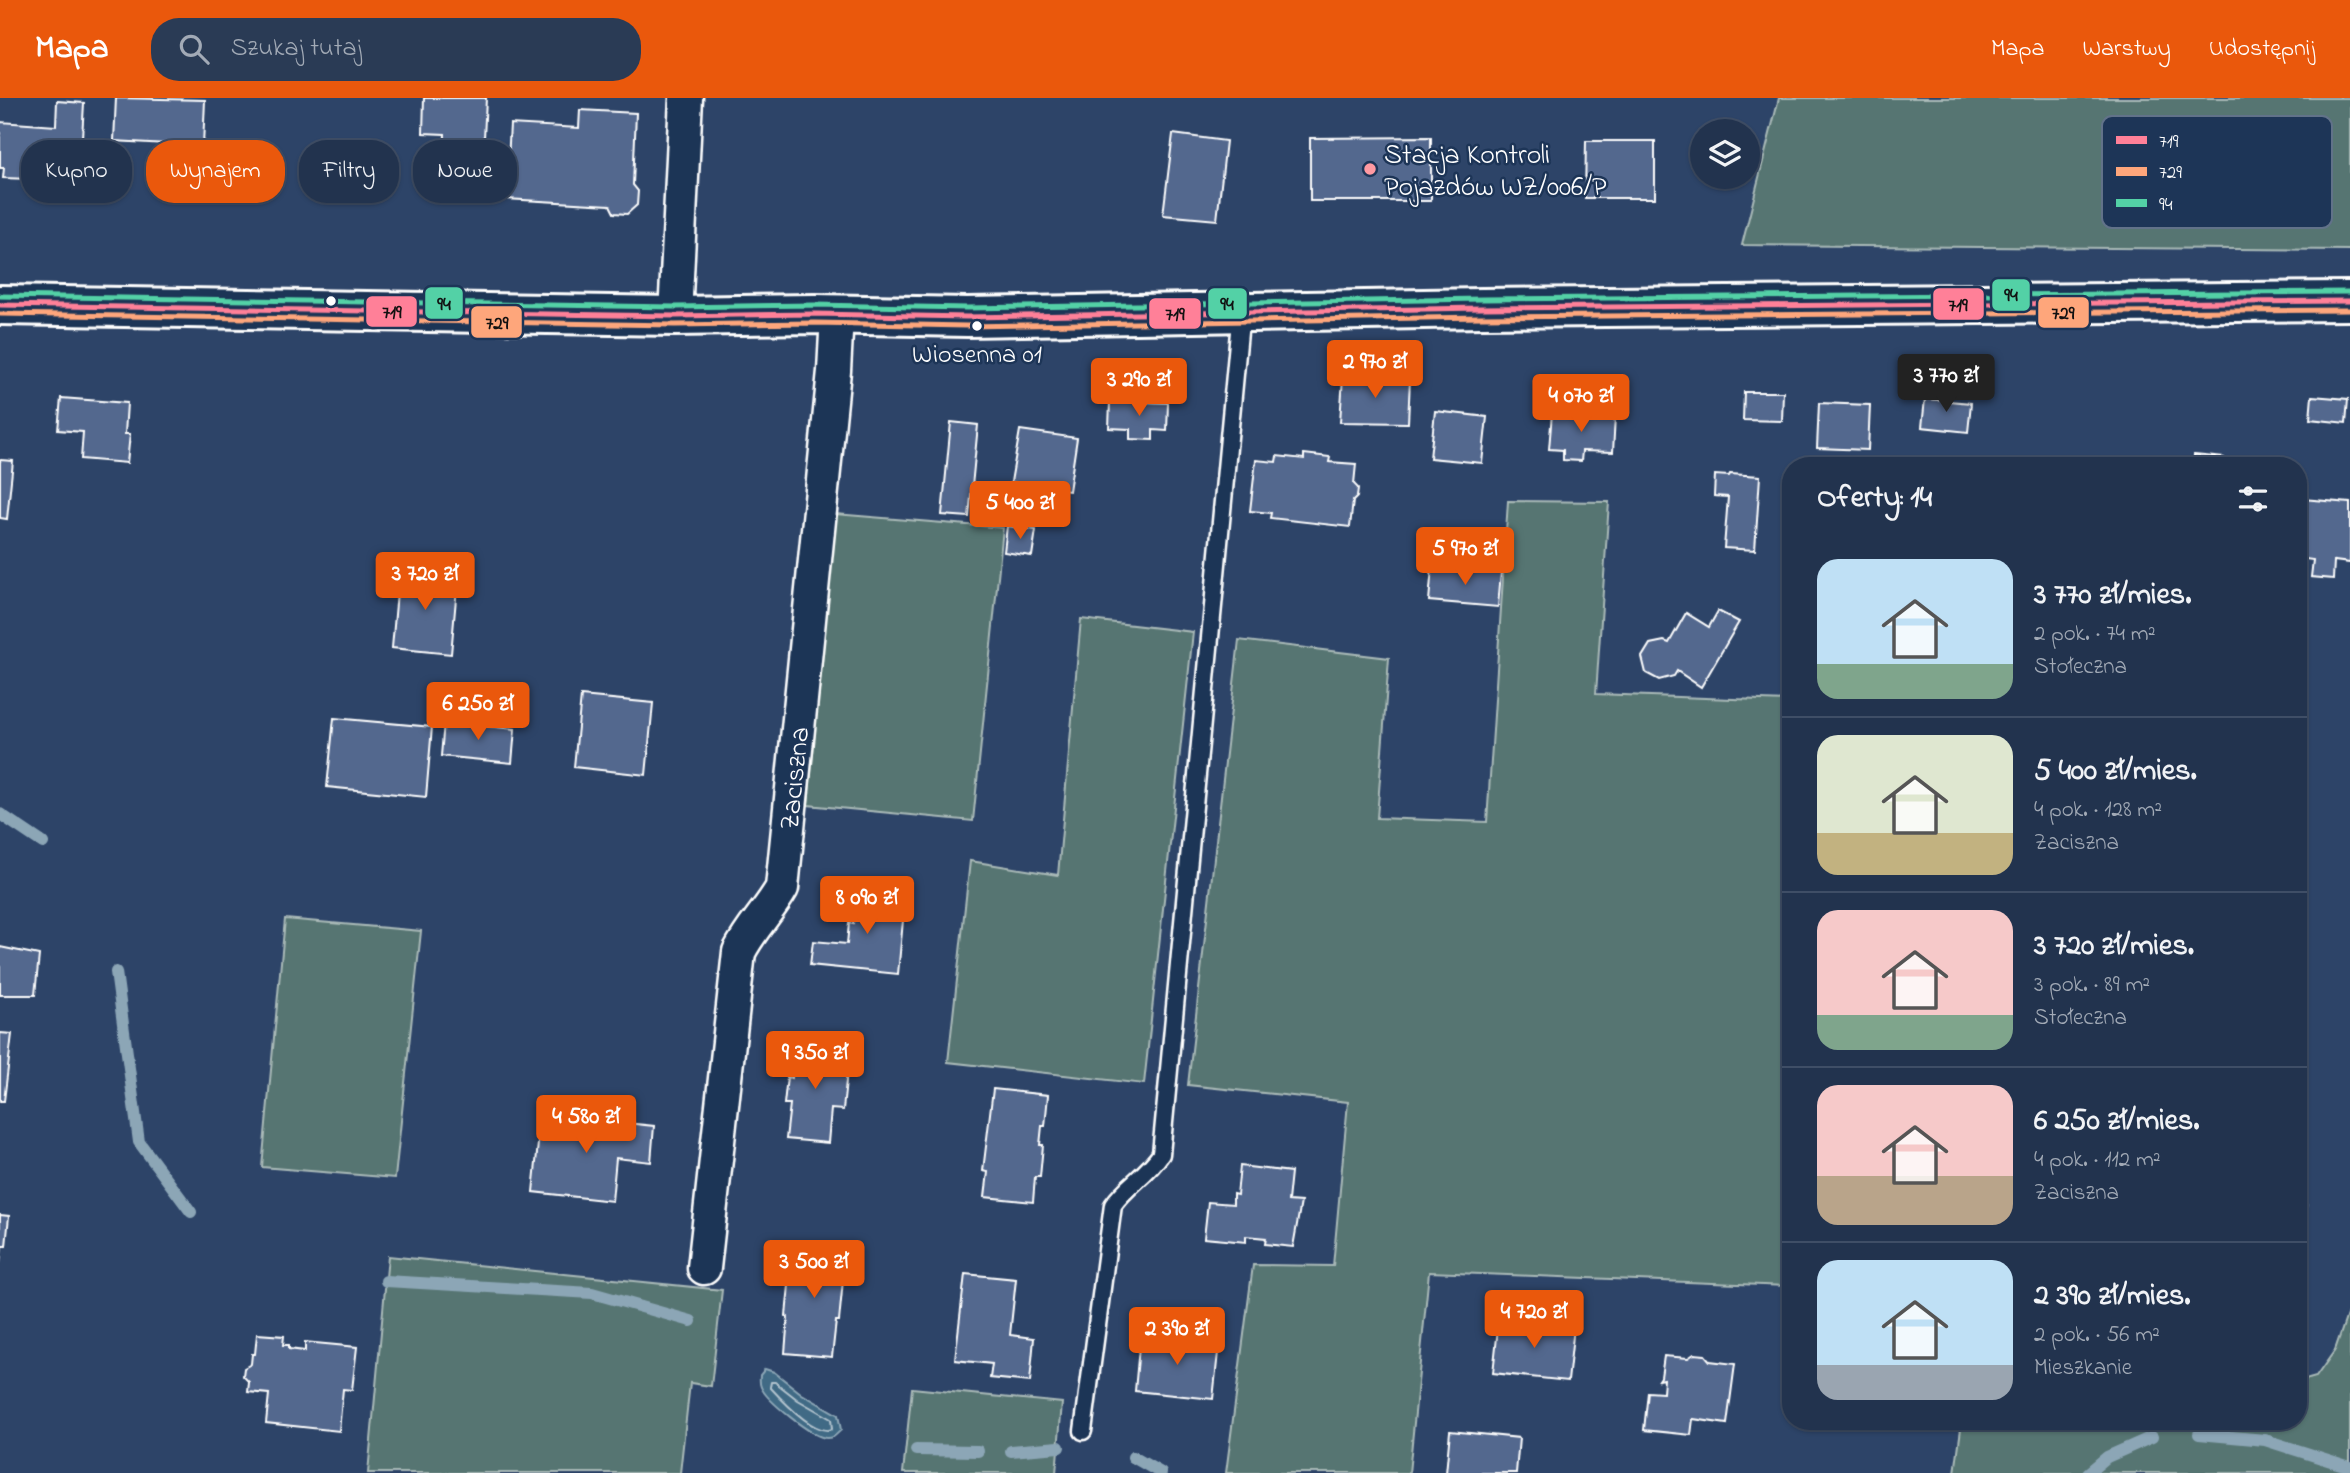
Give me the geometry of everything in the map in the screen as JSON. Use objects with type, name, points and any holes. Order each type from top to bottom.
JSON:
[{"type":"main road","points":[[0,305],[675,316],[967,317],[1241,311],[2350,301]]},
{"type":"street","points":[[675,316],[686,98]]},
{"type":"street","name":"Zaciszna","points":[[704,1268],[739,952],[749,932],[771,908],[782,888],[834,371],[837,315]]},
{"type":"lane","points":[[1083,1431],[1113,1205],[1122,1192],[1151,1170],[1161,1153],[1241,311]]},
{"type":"green space","points":[[1779,98],[2350,98],[2350,250],[1742,245],[1756,189],[1760,189],[1760,173]]},
{"type":"green space","points":[[1508,501],[1609,502],[1596,694],[1782,701],[1782,1286],[1429,1272],[1409,1473],[1226,1473],[1253,1265],[1333,1266],[1348,1102],[1188,1085],[1239,640],[1389,658],[1377,818],[1487,822]]},
{"type":"green space","points":[[835,514],[1003,528],[973,821],[808,805]]},
{"type":"green space","points":[[1081,619],[1193,632],[1144,1084],[948,1062],[970,861],[1058,875]]},
{"type":"green space","points":[[285,919],[421,931],[395,1178],[262,1167]]},
{"type":"green space","points":[[388,1256],[722,1290],[711,1386],[690,1383],[680,1473],[368,1473]]},
{"type":"green space","points":[[2348,1312],[2350,1473],[1955,1473],[1961,1430],[2307,1430],[2307,1380],[2316,1377],[2335,1350]]},
{"type":"green space","points":[[912,1388],[1062,1403],[1056,1473],[903,1473]]},
{"type":"water","points":[[765,1369],[774,1372],[802,1394],[838,1415],[841,1430],[835,1436],[827,1438],[811,1432],[791,1417],[771,1400],[761,1387],[760,1375]]},
{"type":"building","points":[[116,98],[205,100],[203,140],[146,140],[146,143],[114,140]]},
{"type":"building","points":[[424,98],[486,98],[484,140],[445,140],[445,134],[423,133]]},
{"type":"building","points":[[57,101],[84,103],[82,140],[21,140],[21,179],[3,178],[4,168],[0,168],[0,122],[56,126]]},
{"type":"building","points":[[580,110],[636,113],[633,185],[638,191],[637,205],[627,214],[614,213],[610,205],[517,200],[517,140],[509,140],[510,124],[579,128]]},
{"type":"building","points":[[1173,134],[1226,141],[1217,220],[1163,215]]},
{"type":"building","name":"Stacja Kontroli Pojazdów WZ/006/P","points":[[1431,137],[1431,201],[1310,201],[1310,138]]},
{"type":"building","points":[[1586,141],[1655,141],[1655,198],[1585,198]]},
{"type":"building","points":[[1343,377],[1410,379],[1408,423],[1340,422]]},
{"type":"building","points":[[1939,391],[1950,392],[1949,401],[1971,403],[1968,432],[1922,427],[1925,399],[1938,400]]},
{"type":"building","points":[[1744,392],[1783,392],[1782,421],[1743,420]]},
{"type":"building","points":[[2312,396],[2348,399],[2346,423],[2310,419]]},
{"type":"building","points":[[61,398],[127,403],[125,434],[130,434],[127,463],[81,459],[83,432],[58,430]]},
{"type":"building","points":[[1110,401],[1168,403],[1167,431],[1153,430],[1153,440],[1130,439],[1130,429],[1109,428]]},
{"type":"building","points":[[1819,403],[1870,405],[1868,450],[1817,448]]},
{"type":"building","points":[[1435,411],[1487,417],[1482,463],[1430,458]]},
{"type":"building","points":[[1552,413],[1615,416],[1613,452],[1582,451],[1581,461],[1563,460],[1563,450],[1549,449]]},
{"type":"building","points":[[951,422],[978,425],[969,517],[942,515]]},
{"type":"building","points":[[1020,430],[1077,438],[1069,491],[1054,489],[1052,500],[1033,498],[1034,486],[1011,482]]},
{"type":"building","points":[[1304,454],[1330,457],[1329,462],[1356,464],[1354,484],[1358,488],[1357,497],[1353,501],[1350,527],[1270,518],[1271,513],[1250,511],[1256,460],[1276,462],[1277,456],[1304,459]]},
{"type":"building","points":[[0,460],[13,461],[7,519],[0,518]]},
{"type":"building","points":[[1715,475],[1760,476],[1755,550],[1724,548],[1728,497],[1714,496]]},
{"type":"building","points":[[2307,499],[2350,503],[2350,563],[2334,561],[2333,579],[2311,577],[2313,560],[2307,559]]},
{"type":"building","points":[[1007,526],[1036,530],[1032,556],[1004,552]]},
{"type":"building","points":[[1432,567],[1501,572],[1498,607],[1429,601]]},
{"type":"building","points":[[399,570],[458,576],[451,654],[392,648]]},
{"type":"building","points":[[1718,611],[1739,622],[1701,687],[1677,671],[1674,676],[1659,680],[1646,673],[1642,657],[1650,644],[1664,641],[1669,643],[1686,613],[1709,627]]},
{"type":"building","points":[[581,696],[653,703],[646,775],[574,767]]},
{"type":"building","points":[[334,718],[432,727],[426,797],[327,787]]},
{"type":"building","points":[[444,722],[515,729],[512,763],[441,756]]},
{"type":"building","points":[[853,887],[880,889],[879,896],[905,899],[898,974],[810,965],[813,941],[847,944],[849,923],[853,924],[854,914],[850,913]]},
{"type":"building","points":[[0,947],[39,955],[35,995],[0,995]]},
{"type":"building","points":[[0,1033],[12,1034],[4,1101],[0,1101]]},
{"type":"building","points":[[821,1045],[837,1046],[841,1050],[849,1051],[843,1110],[831,1109],[828,1143],[786,1139],[790,1104],[784,1104],[787,1077],[792,1078],[795,1046],[817,1048]]},
{"type":"building","points":[[993,1089],[1048,1095],[1040,1145],[1043,1145],[1040,1177],[1035,1177],[1033,1202],[985,1197],[988,1172],[983,1171]]},
{"type":"building","points":[[541,1114],[654,1126],[651,1162],[616,1158],[612,1201],[533,1192]]},
{"type":"building","points":[[1240,1166],[1291,1172],[1288,1201],[1301,1202],[1293,1247],[1265,1244],[1266,1238],[1246,1236],[1246,1242],[1204,1238],[1208,1202],[1233,1204],[1233,1194],[1237,1195]]},
{"type":"building","points":[[0,1215],[9,1216],[6,1246],[2,1246],[0,1264]]},
{"type":"building","points":[[793,1244],[846,1250],[839,1321],[836,1321],[832,1357],[785,1353]]},
{"type":"building","points":[[965,1274],[1016,1279],[1010,1335],[1034,1338],[1030,1382],[990,1378],[992,1364],[955,1360]]},
{"type":"building","points":[[1499,1319],[1574,1327],[1568,1381],[1493,1373]]},
{"type":"building","points":[[257,1334],[284,1336],[283,1345],[289,1345],[289,1349],[305,1351],[305,1342],[357,1347],[352,1390],[343,1389],[339,1431],[266,1423],[269,1394],[248,1392],[249,1382],[243,1376],[244,1368],[251,1364],[252,1354],[255,1354]]},
{"type":"building","points":[[1140,1336],[1219,1343],[1213,1399],[1135,1391]]},
{"type":"building","points":[[1694,1354],[1705,1355],[1710,1361],[1735,1364],[1727,1424],[1693,1419],[1691,1435],[1644,1430],[1648,1392],[1663,1393],[1664,1379],[1659,1380],[1664,1356],[1688,1358]]},
{"type":"building","points":[[1450,1431],[1519,1438],[1516,1473],[1446,1473]]},
{"type":"waterway","points":[[0,814],[43,843]]},
{"type":"waterway","points":[[116,972],[139,1142],[191,1212]]},
{"type":"waterway","points":[[386,1281],[592,1293],[691,1321]]},
{"type":"waterway","points":[[2199,1434],[2265,1440],[2350,1467]]},
{"type":"waterway","points":[[2088,1473],[2107,1457],[2152,1437]]},
{"type":"waterway","points":[[1011,1451],[1059,1447]]},
{"type":"waterway","points":[[916,1450],[978,1451]]},
{"type":"waterway","points":[[1133,1457],[1161,1473]]},
{"type":"transit line","name":"94","points":[[0,296],[675,307],[815,305],[967,308],[1482,299],[2350,292]]},
{"type":"transit line","name":"719","points":[[0,305],[675,316],[815,314],[967,317],[1482,308],[2350,301]]},
{"type":"transit line","name":"729","points":[[0,314],[675,325],[815,323],[967,326],[1482,317],[2350,310]]},
{"type":"place","name":"Stacja Kontroli Pojazdów WZ/006/P","points":[[1370,169]]},
{"type":"place","name":"Wiosenna 01","points":[[977,326]]}]
